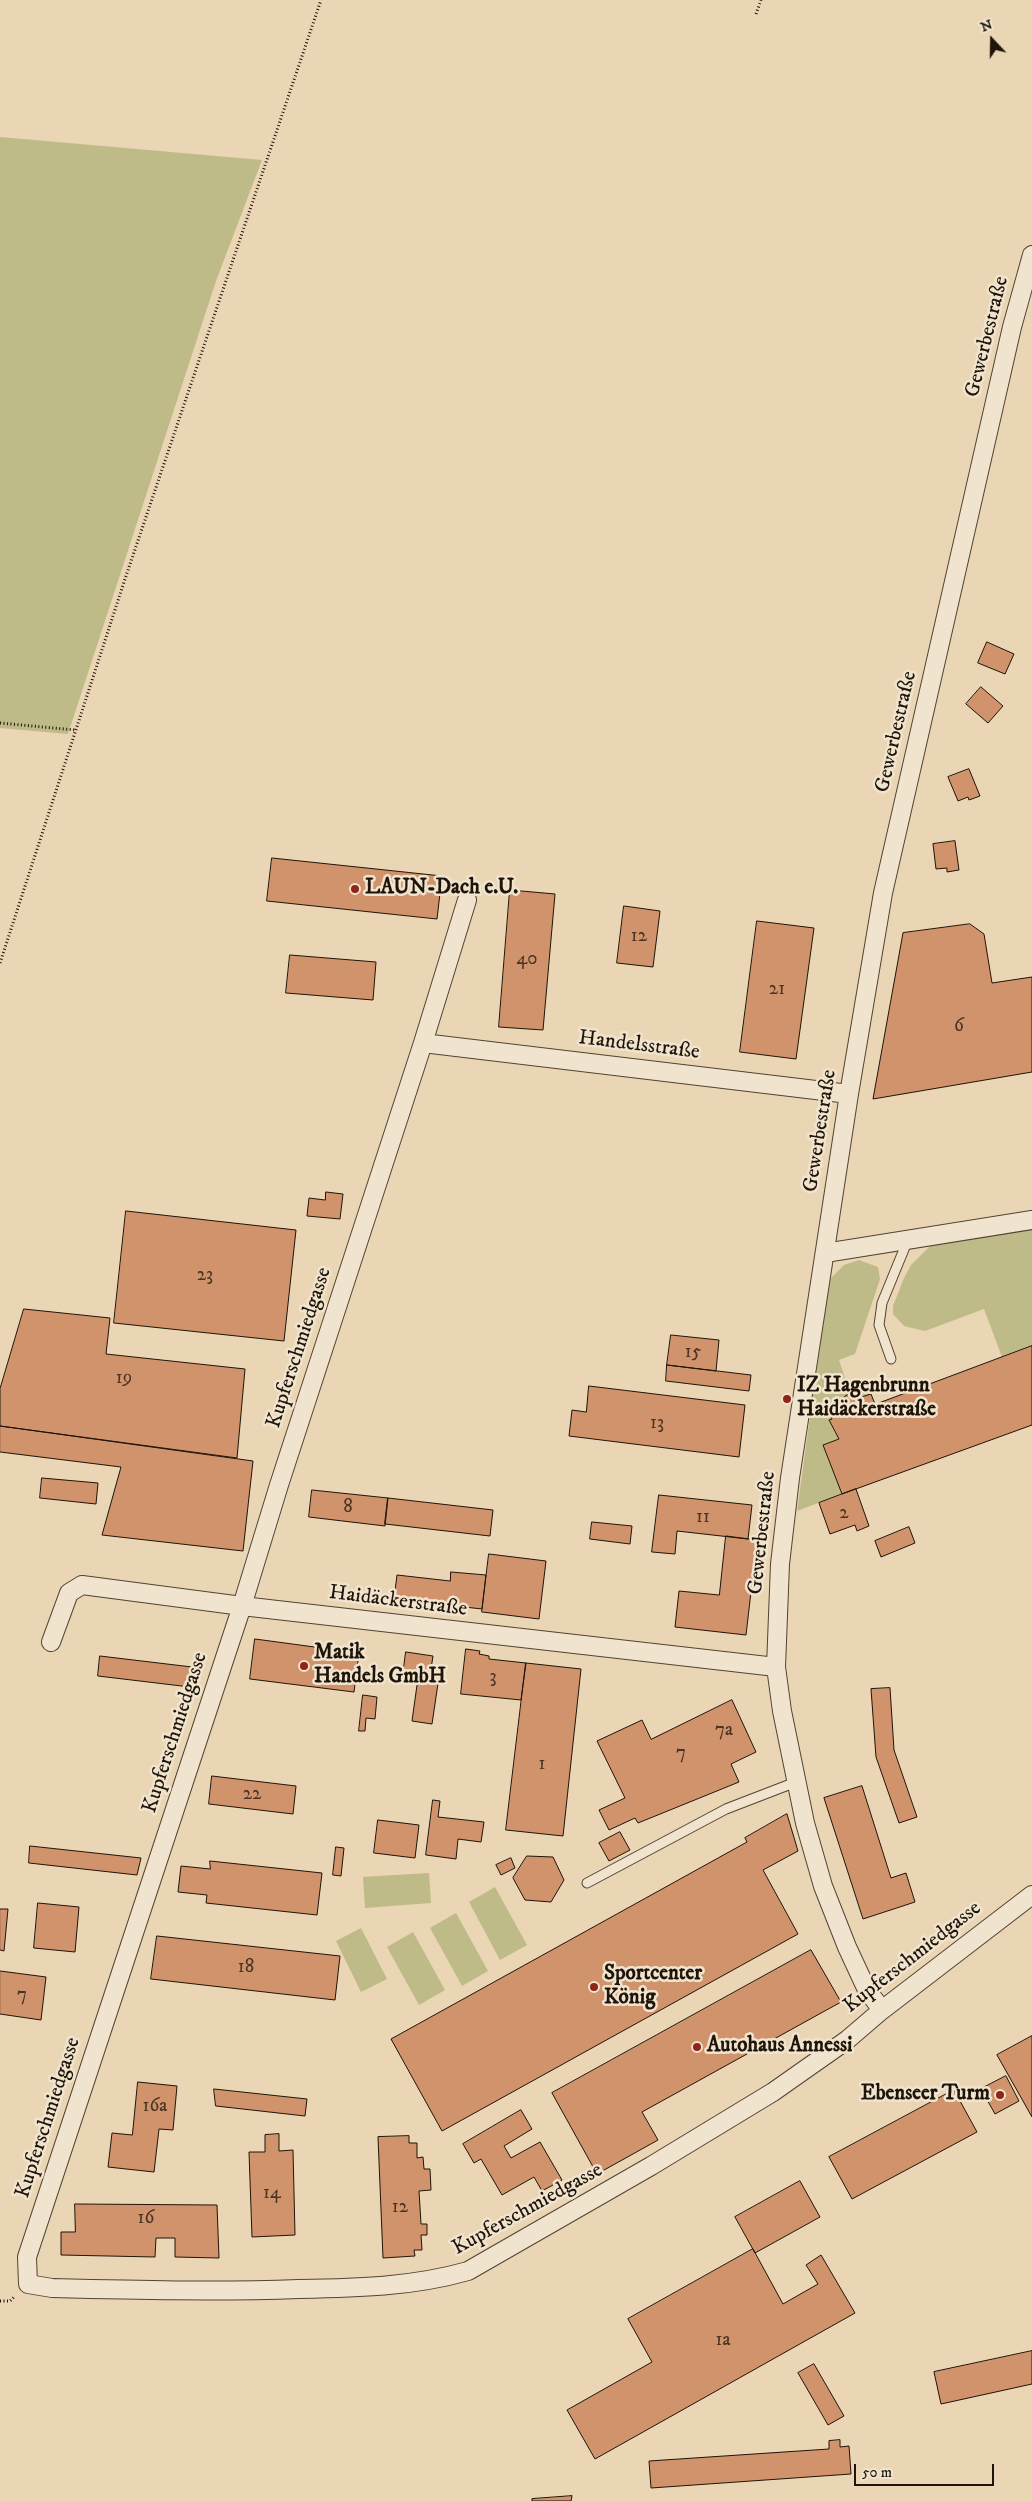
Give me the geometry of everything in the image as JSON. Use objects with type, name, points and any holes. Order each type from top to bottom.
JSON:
[{"type":"street","name":"Gewerbestraße","points":[[882,2010],[867,1990],[823,1886],[796,1782],[782,1711],[776,1667],[780,1564],[793,1460],[849,1094],[883,892],[1012,327],[1032,256]]},
{"type":"street","name":"Kupferschmiedgasse","points":[[467,900],[242,1606],[27,2256],[28,2284],[52,2288],[203,2292],[402,2285],[438,2280],[468,2271],[651,2166],[773,2092],[847,2040],[882,2010],[1032,1895]]},
{"type":"street","name":"Handelsstraße","points":[[423,1042],[849,1094]]},
{"type":"street","points":[[825,1253],[907,1242],[1032,1220]]},
{"type":"street","name":"Haidäckerstraße","points":[[51,1642],[69,1593],[82,1585],[242,1606],[776,1667]]},
{"type":"lane","points":[[891,1359],[878,1325],[882,1303],[907,1242]]},
{"type":"lane","points":[[587,1882],[726,1809],[796,1782]]},
{"type":"path","points":[[0,963],[75,730],[321,0]]},
{"type":"path","points":[[756,14],[762,0]]},
{"type":"path","points":[[0,723],[75,730]]},
{"type":"shaded area","points":[[0,137],[262,160],[216,281],[68,734],[0,728]]},
{"type":"shaded area","points":[[1032,1229],[1032,1346],[1002,1357],[984,1309],[925,1331],[904,1326],[893,1314],[893,1306],[911,1265],[930,1246]]},
{"type":"shaded area","points":[[859,1260],[878,1267],[880,1279],[855,1354],[839,1360],[847,1384],[865,1379],[871,1394],[858,1398],[854,1394],[847,1394],[843,1398],[842,1404],[828,1409],[832,1419],[829,1421],[839,1439],[823,1445],[842,1494],[797,1511],[829,1280],[844,1265]]},
{"type":"shaded area","points":[[429,1873],[431,1903],[365,1908],[363,1877]]},
{"type":"shaded area","points":[[495,1887],[527,1945],[500,1960],[469,1902]]},
{"type":"shaded area","points":[[456,1913],[488,1971],[462,1986],[430,1928]]},
{"type":"shaded area","points":[[361,1928],[387,1979],[361,1992],[336,1941]]},
{"type":"shaded area","points":[[413,1932],[445,1990],[419,2005],[387,1947]]},
{"type":"building","points":[[987,642],[1014,654],[1005,674],[978,663]]},
{"type":"building","points":[[981,687],[1003,706],[988,723],[966,704]]},
{"type":"building","points":[[969,769],[980,796],[969,800],[968,797],[958,801],[948,777]]},
{"type":"building","points":[[955,841],[959,870],[947,872],[947,868],[936,869],[933,844]]},
{"type":"building","name":"LAUN-Dach e.U.","points":[[272,858],[442,876],[437,919],[267,901]]},
{"type":"building","points":[[510,890],[555,894],[543,1030],[499,1027]]},
{"type":"building","points":[[624,906],[660,911],[653,967],[617,963]]},
{"type":"building","points":[[757,921],[814,928],[796,1059],[740,1052]]},
{"type":"building","points":[[970,924],[984,934],[992,983],[1032,977],[1032,1072],[873,1099],[903,933]]},
{"type":"building","points":[[290,955],[376,962],[373,1000],[286,993]]},
{"type":"building","points":[[326,1192],[343,1194],[340,1219],[307,1216],[309,1198],[325,1200]]},
{"type":"building","points":[[126,1211],[296,1230],[284,1341],[114,1323]]},
{"type":"building","points":[[24,1309],[110,1318],[106,1354],[245,1369],[237,1458],[0,1426],[0,1389]]},
{"type":"building","points":[[671,1335],[719,1340],[716,1371],[667,1365]]},
{"type":"building","points":[[1032,1346],[1032,1425],[842,1494],[823,1445],[839,1439],[829,1420],[832,1419],[828,1409],[842,1404],[845,1396],[851,1393],[858,1398],[871,1394],[875,1404]]},
{"type":"building","points":[[667,1365],[751,1375],[749,1391],[666,1381]]},
{"type":"building","points":[[589,1386],[745,1405],[739,1457],[569,1436],[572,1410],[586,1412]]},
{"type":"building","points":[[0,1426],[253,1461],[243,1551],[102,1535],[121,1467],[0,1452]]},
{"type":"building","points":[[42,1478],[98,1483],[96,1504],[40,1498]]},
{"type":"building","points":[[856,1489],[869,1526],[857,1531],[855,1525],[830,1534],[819,1503]]},
{"type":"building","points":[[312,1490],[388,1498],[385,1526],[309,1517]]},
{"type":"building","points":[[659,1495],[752,1505],[748,1539],[677,1531],[675,1554],[652,1552]]},
{"type":"building","points":[[388,1498],[493,1510],[490,1536],[385,1524]]},
{"type":"building","points":[[592,1522],[632,1526],[630,1544],[590,1539]]},
{"type":"building","points":[[909,1527],[915,1543],[881,1557],[875,1541]]},
{"type":"building","points":[[726,1536],[757,1540],[746,1635],[675,1627],[679,1591],[719,1595]]},
{"type":"building","points":[[489,1554],[546,1561],[539,1619],[482,1612]]},
{"type":"building","points":[[451,1572],[486,1575],[482,1609],[394,1599],[397,1575],[450,1581]]},
{"type":"building","name":"Matik Handels GmbH","points":[[255,1639],[359,1653],[354,1692],[250,1679]]},
{"type":"building","points":[[466,1649],[480,1651],[479,1654],[489,1656],[489,1659],[526,1663],[521,1700],[461,1694]]},
{"type":"building","points":[[406,1652],[433,1656],[431,1669],[440,1670],[432,1724],[412,1721],[418,1678],[403,1675]]},
{"type":"building","points":[[100,1656],[192,1667],[190,1687],[98,1676]]},
{"type":"building","points":[[526,1663],[581,1669],[563,1836],[506,1830]]},
{"type":"building","points":[[890,1688],[894,1750],[917,1817],[899,1823],[876,1757],[871,1689]]},
{"type":"building","points":[[363,1695],[377,1697],[375,1719],[366,1718],[365,1731],[359,1731]]},
{"type":"building","points":[[732,1700],[756,1752],[731,1764],[739,1782],[638,1823],[635,1818],[609,1830],[599,1810],[625,1798],[597,1741],[642,1720],[651,1739]]},
{"type":"building","points":[[212,1776],[296,1786],[293,1814],[209,1804]]},
{"type":"building","points":[[862,1786],[891,1878],[906,1873],[915,1902],[863,1919],[824,1798]]},
{"type":"building","points":[[433,1800],[440,1801],[438,1817],[484,1822],[481,1842],[458,1839],[456,1859],[426,1855]]},
{"type":"building","name":"Sportcenter König","points":[[787,1814],[798,1851],[763,1870],[798,1934],[442,2131],[391,2039],[747,1842],[745,1838]]},
{"type":"building","points":[[378,1820],[419,1825],[415,1858],[374,1853]]},
{"type":"building","points":[[620,1832],[630,1850],[609,1861],[599,1843]]},
{"type":"building","points":[[30,1846],[141,1858],[137,1875],[29,1863]]},
{"type":"building","points":[[336,1847],[344,1848],[341,1876],[333,1875]]},
{"type":"building","points":[[527,1856],[553,1857],[564,1880],[551,1902],[525,1900],[513,1878]]},
{"type":"building","points":[[511,1858],[515,1868],[501,1875],[496,1865]]},
{"type":"building","points":[[210,1861],[322,1873],[317,1915],[206,1903],[207,1895],[178,1892],[181,1866],[210,1869]]},
{"type":"building","points":[[38,1903],[79,1907],[75,1952],[34,1948]]},
{"type":"building","points":[[0,1909],[8,1909],[4,1951],[0,1950]]},
{"type":"building","points":[[157,1936],[340,1956],[335,2000],[151,1979]]},
{"type":"building","name":"Autohaus Annessi","points":[[811,1950],[841,2002],[642,2112],[658,2140],[597,2174],[552,2093]]},
{"type":"building","points":[[0,1971],[46,1977],[41,2020],[0,2014]]},
{"type":"building","points":[[1032,2036],[1032,2117],[997,2055]]},
{"type":"building","name":"Ebenseer Turm","points":[[1006,2076],[1019,2101],[995,2114],[981,2089]]},
{"type":"building","points":[[138,2082],[177,2086],[173,2130],[159,2129],[154,2172],[108,2167],[112,2133],[132,2135]]},
{"type":"building","points":[[214,2089],[307,2099],[305,2116],[216,2106]]},
{"type":"building","points":[[954,2090],[977,2132],[852,2199],[829,2157]]},
{"type":"building","points":[[521,2110],[532,2129],[504,2146],[511,2158],[540,2142],[562,2180],[542,2191],[534,2177],[502,2195],[481,2159],[474,2163],[463,2144]]},
{"type":"building","points":[[279,2134],[279,2151],[293,2150],[295,2235],[252,2237],[249,2152],[265,2152],[265,2135]]},
{"type":"building","points":[[409,2136],[409,2143],[417,2143],[417,2158],[423,2157],[424,2169],[430,2169],[431,2190],[419,2191],[421,2224],[427,2224],[427,2235],[421,2235],[422,2250],[414,2250],[415,2256],[383,2258],[378,2137]]},
{"type":"building","points":[[800,2181],[820,2217],[755,2253],[735,2217]]},
{"type":"building","points":[[75,2204],[217,2205],[219,2258],[175,2257],[175,2238],[156,2238],[155,2257],[61,2255],[61,2232],[75,2232]]},
{"type":"building","points":[[753,2249],[783,2304],[818,2284],[806,2265],[821,2255],[855,2313],[595,2459],[567,2410],[652,2362],[628,2319]]},
{"type":"building","points":[[1032,2351],[1032,2384],[941,2404],[934,2372]]},
{"type":"building","points":[[814,2364],[844,2416],[828,2425],[798,2373]]},
{"type":"building","points":[[840,2440],[840,2447],[849,2446],[851,2474],[651,2488],[649,2461],[829,2449],[829,2441]]},
{"type":"building","points":[[572,2496],[571,2501],[532,2501],[532,2499]]},
{"type":"place","name":"LAUN-Dach e.U.","points":[[355,889]]},
{"type":"place","name":"IZ Hagenbrunn Haidäckerstraße","points":[[787,1399]]},
{"type":"place","name":"Matik Handels GmbH","points":[[304,1666]]},
{"type":"place","name":"Sportcenter König","points":[[594,1987]]},
{"type":"place","name":"Autohaus Annessi","points":[[697,2047]]},
{"type":"place","name":"Ebenseer Turm","points":[[1000,2095]]}]
